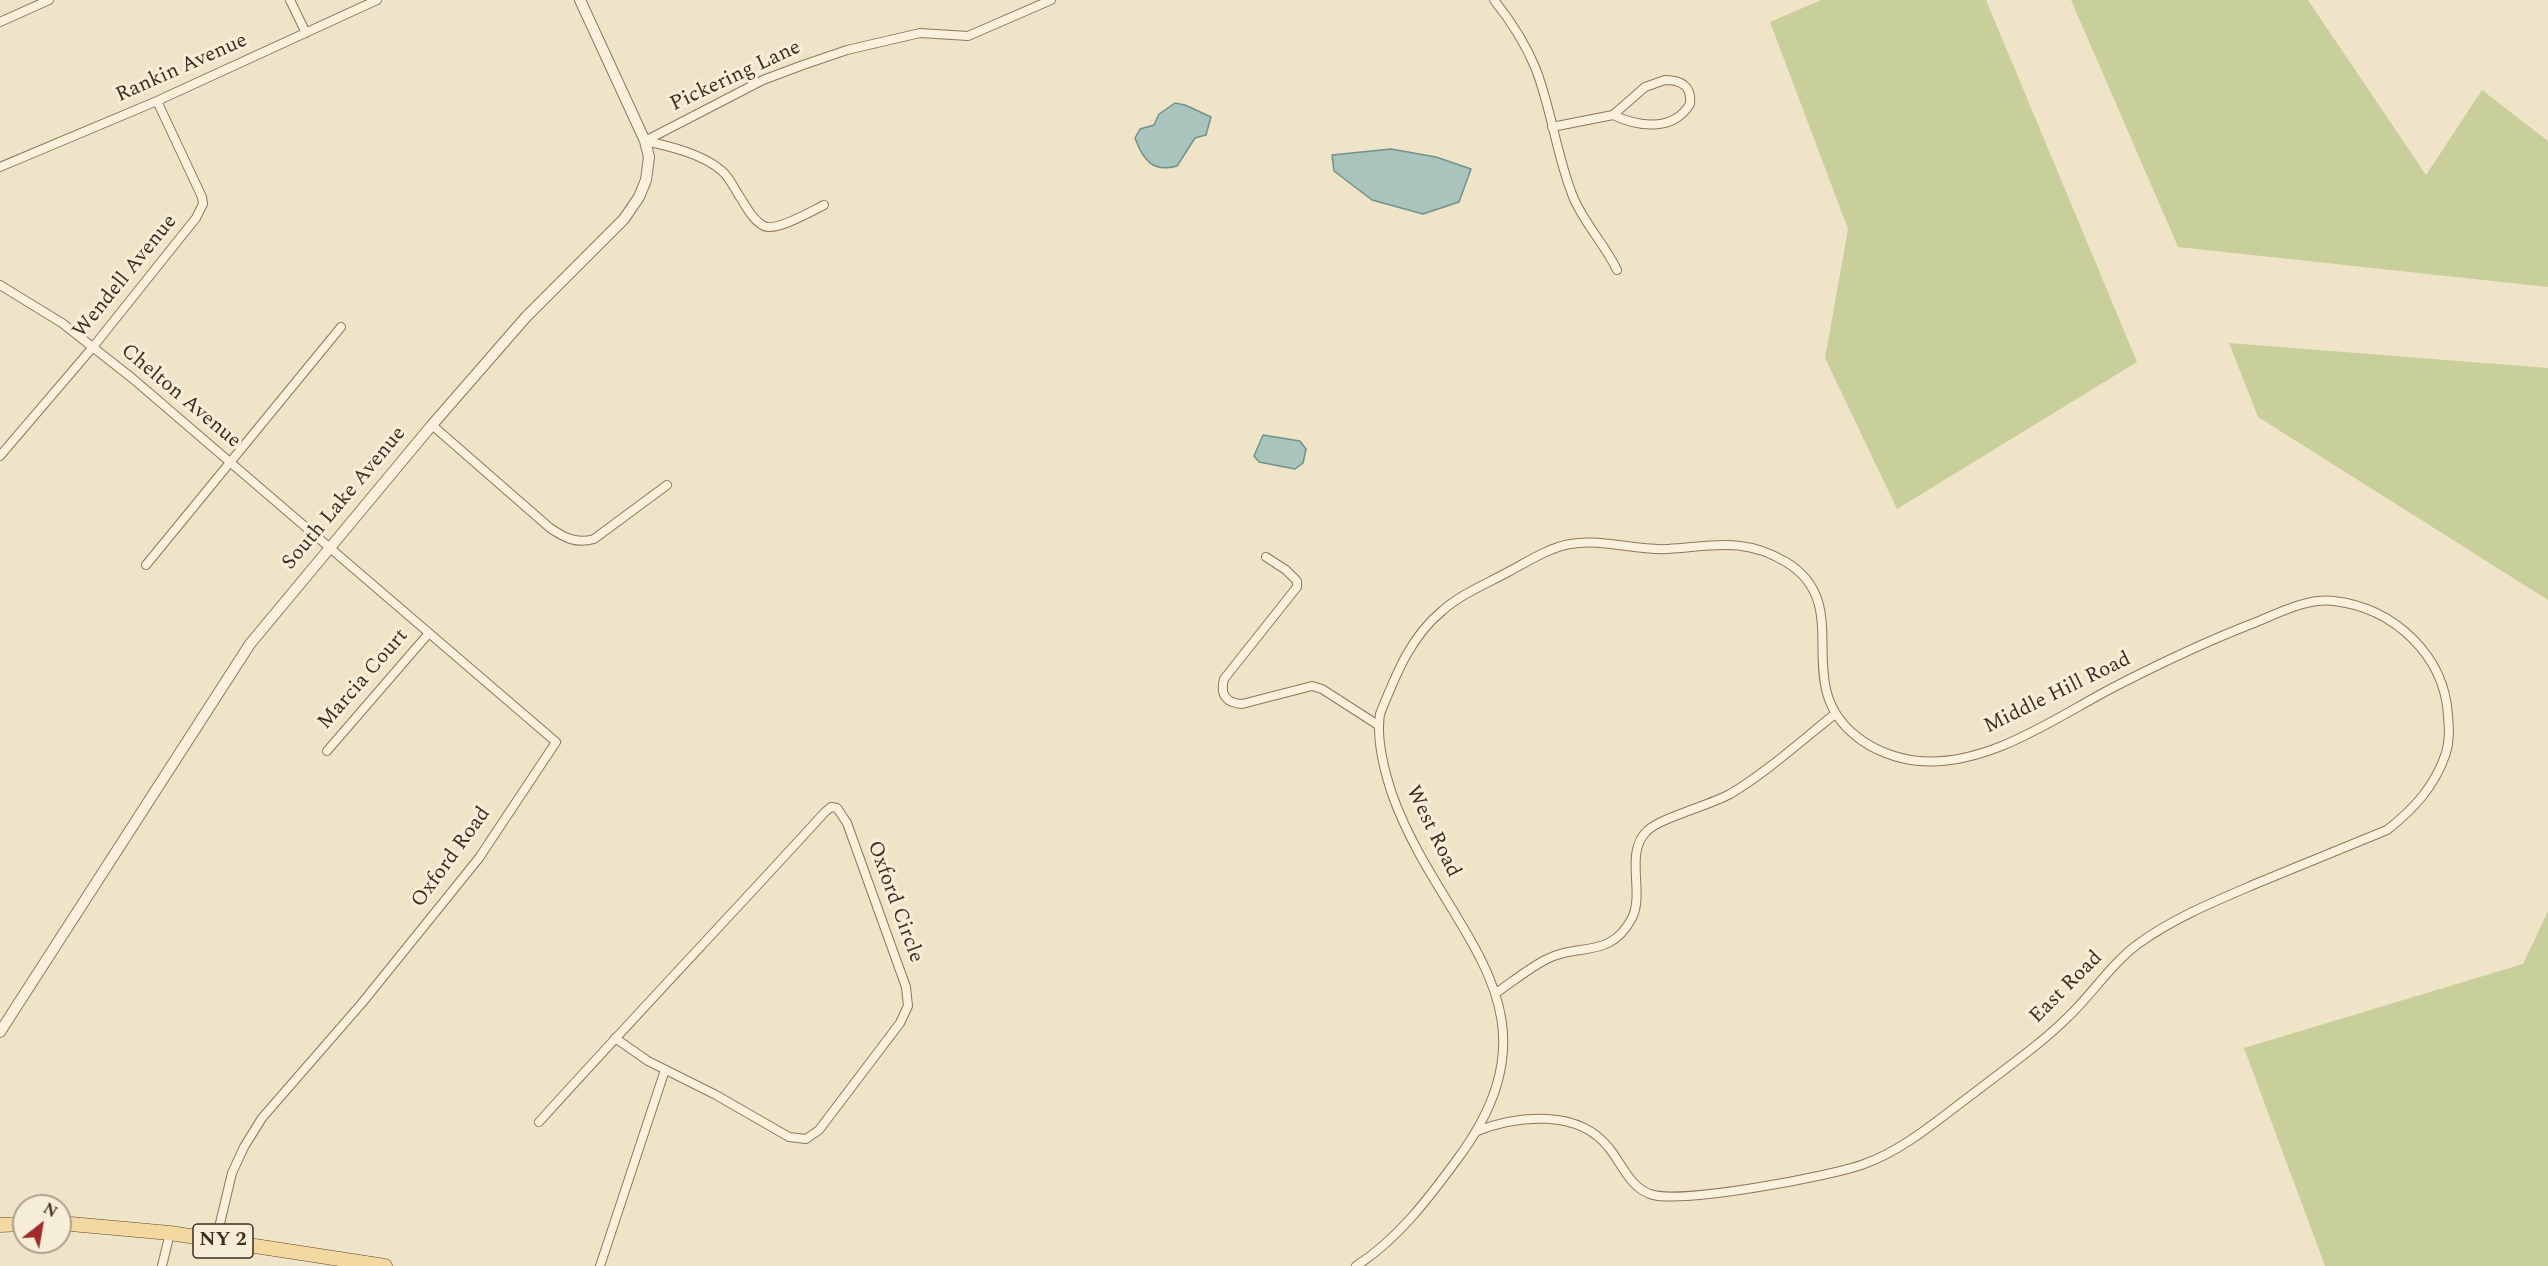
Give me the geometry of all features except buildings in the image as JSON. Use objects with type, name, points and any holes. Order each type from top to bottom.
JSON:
[{"type":"main road","name":"NY 2","points":[[72,1224],[170,1233],[353,1264],[385,1266]]},
{"type":"street","points":[[0,22],[49,0]]},
{"type":"street","points":[[290,0],[306,33]]},
{"type":"street","name":"Rankin Avenue","points":[[0,167],[157,101],[377,0]]},
{"type":"street","name":"South Lake Avenue","points":[[0,1032],[250,644],[432,424],[526,317],[624,219],[639,198],[646,180],[649,157],[645,141],[580,0]]},
{"type":"street","name":"Pickering Lane","points":[[645,141],[764,80],[802,65],[847,50],[920,33],[968,36],[1051,0]]},
{"type":"street","points":[[1494,0],[1518,33],[1535,67],[1563,168],[1575,202],[1607,250],[1617,270]]},
{"type":"street","points":[[1552,127],[1613,115],[1645,87],[1665,80],[1680,81],[1690,94],[1690,104],[1686,110],[1680,117],[1666,123],[1636,123],[1613,115]]},
{"type":"street","name":"Wendell Avenue","points":[[0,456],[93,347],[196,218],[203,204],[195,179],[157,101]]},
{"type":"street","points":[[645,141],[665,146],[718,168],[727,177],[754,218],[770,228],[782,225],[824,205]]},
{"type":"street","name":"Chelton Avenue","points":[[0,285],[62,323],[93,347],[329,548]]},
{"type":"street","points":[[146,565],[228,461],[341,327]]},
{"type":"street","points":[[432,424],[550,528],[564,537],[581,543],[594,539],[667,485]]},
{"type":"street","name":"West Road","points":[[1356,1266],[1401,1229],[1448,1173],[1477,1131],[1494,1097],[1503,1066],[1502,1017],[1496,993],[1483,958],[1412,842],[1400,815],[1389,784],[1378,725],[1380,714],[1409,650],[1442,610],[1472,591],[1549,550],[1569,544],[1590,543],[1660,549],[1696,545],[1748,545],[1788,563],[1806,580],[1822,610],[1822,671],[1825,691],[1835,714]]},
{"type":"street","name":"Oxford Road","points":[[216,1240],[232,1173],[244,1147],[262,1118],[362,1004],[471,867],[555,747],[556,742],[329,548]]},
{"type":"street","points":[[1266,557],[1286,570],[1297,581],[1297,587],[1224,679],[1221,688],[1225,699],[1232,704],[1242,704],[1312,686],[1322,689],[1378,725]]},
{"type":"street","name":"East Road","points":[[1477,1131],[1516,1121],[1572,1122],[1588,1129],[1603,1141],[1636,1186],[1658,1196],[1754,1187],[1833,1173],[1864,1164],[1888,1153],[1933,1124],[2022,1057],[2067,1018],[2134,946],[2166,925],[2213,902],[2387,830],[2409,813],[2424,795],[2446,753],[2450,729],[2441,679],[2433,662],[2418,642],[2381,616],[2340,602],[2308,604]]},
{"type":"street","name":"Middle Hill Road","points":[[1835,714],[1859,739],[1898,757],[1948,761],[1962,758],[2004,744],[2203,643],[2308,604]]},
{"type":"street","name":"Marcia Court","points":[[327,751],[429,633]]},
{"type":"street","points":[[1496,993],[1545,960],[1558,954],[1607,945],[1616,939],[1631,921],[1636,908],[1636,863],[1639,843],[1645,833],[1655,824],[1701,809],[1730,794],[1835,714]]},
{"type":"street","name":"Oxford Circle","points":[[539,1122],[615,1038],[825,812],[831,807],[837,808],[851,834],[906,987],[908,1006],[900,1023],[819,1130],[806,1139],[789,1137],[716,1095],[665,1070],[615,1038]]},
{"type":"street","points":[[600,1266],[665,1070]]},
{"type":"street","points":[[162,1266],[170,1233]]},
{"type":"green space","points":[[1821,0],[1986,0],[2137,362],[1897,509],[1825,358],[1848,229],[1770,22]]},
{"type":"green space","points":[[2071,0],[2308,0],[2426,175],[2482,90],[2548,141],[2548,287],[2178,247]]},
{"type":"green space","points":[[2229,343],[2548,368],[2548,600],[2258,417]]},
{"type":"green space","points":[[2548,911],[2548,1266],[2325,1266],[2244,1048],[2523,964]]},
{"type":"water","points":[[1175,103],[1211,117],[1206,135],[1195,138],[1177,166],[1161,168],[1145,158],[1135,138],[1140,129],[1154,125],[1159,114]]},
{"type":"water","points":[[1391,149],[1436,157],[1471,169],[1459,202],[1423,214],[1372,200],[1334,171],[1332,155]]},
{"type":"water","points":[[1263,435],[1300,441],[1306,449],[1303,463],[1295,469],[1259,462],[1254,456]]}]
